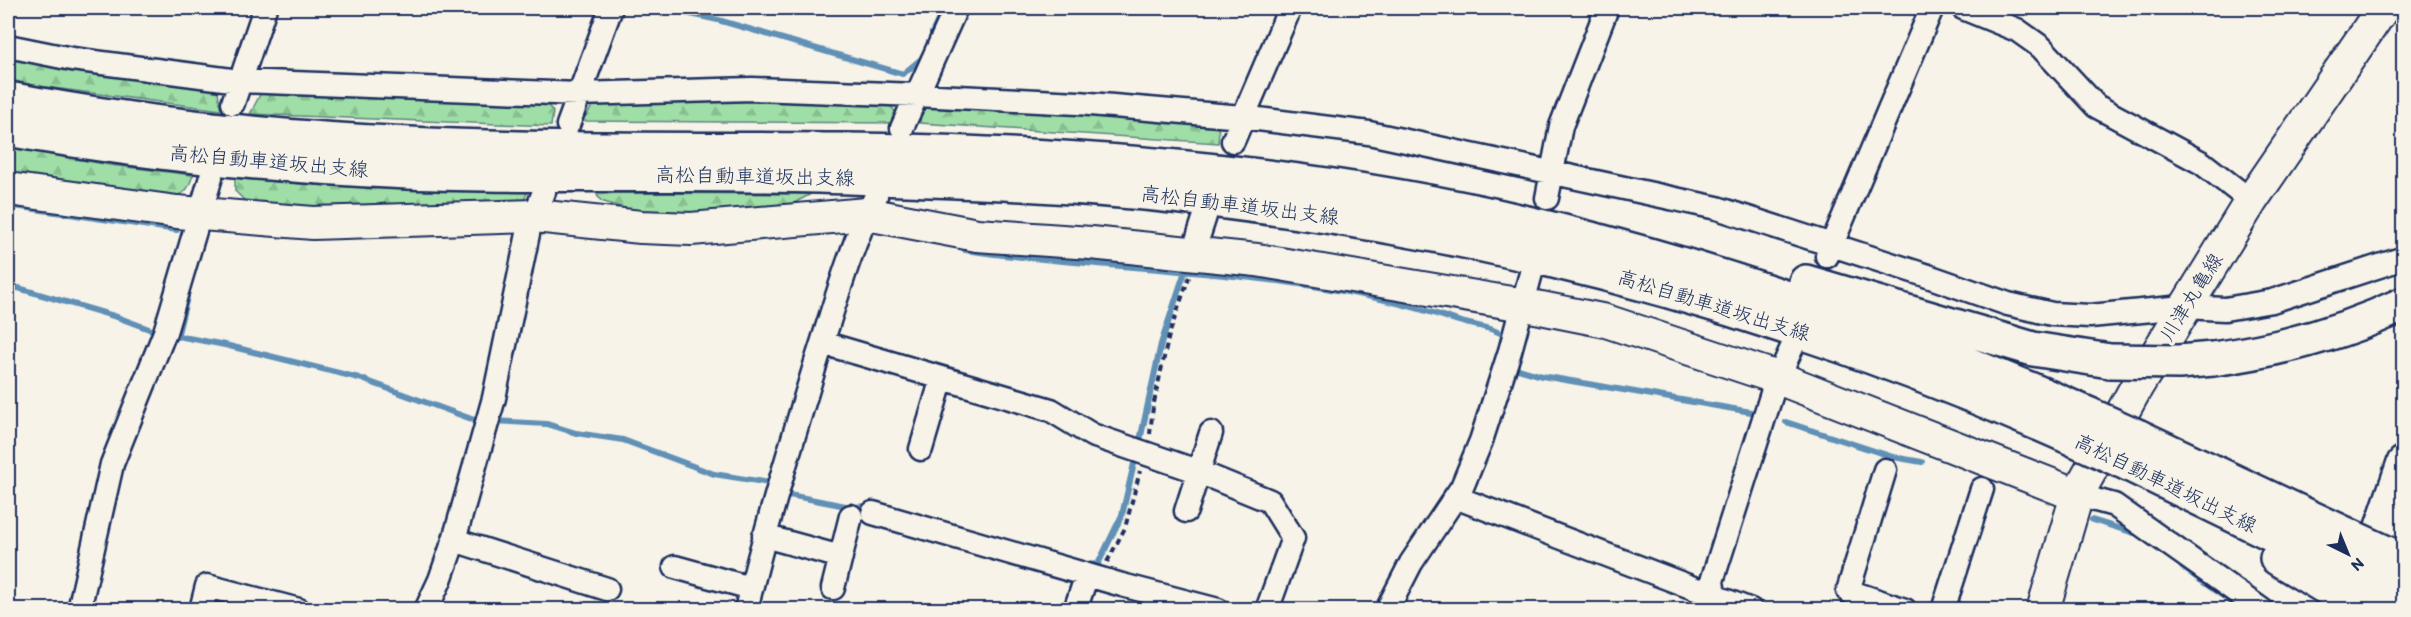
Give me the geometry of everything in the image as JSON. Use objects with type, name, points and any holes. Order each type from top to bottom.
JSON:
[{"type":"highway","name":"高松自動車道坂出支線","points":[[8,99],[72,111],[192,127],[412,145],[774,148],[986,154],[1121,162],[1549,214],[1947,354],[2083,428],[2354,538],[2403,561]]},
{"type":"highway","name":"高松自動車道坂出支線","points":[[8,129],[175,153],[304,166],[412,172],[772,175],[984,182],[1123,191],[1248,203],[1351,218],[1547,257],[1739,310],[1842,344],[1925,376],[2083,428]]},
{"type":"highway","points":[[1549,214],[1775,274],[2033,349],[2109,361],[2168,363],[2213,360],[2250,354],[2328,334],[2403,304]]},
{"type":"highway","name":"高松自動車道坂出支線","points":[[2129,448],[2190,494],[2351,596],[2403,597]]},
{"type":"highway","points":[[2351,596],[2403,463]]},
{"type":"highway","points":[[2378,609],[2403,525]]},
{"type":"street","points":[[233,102],[265,8]]},
{"type":"street","points":[[568,125],[611,8]]},
{"type":"street","points":[[902,128],[957,8]]},
{"type":"street","points":[[1233,141],[1290,8]]},
{"type":"street","points":[[1549,214],[1551,173],[1561,126],[1607,8]]},
{"type":"street","points":[[1829,251],[1932,8]]},
{"type":"street","points":[[1963,8],[2017,30],[2041,47],[2096,106],[2202,163],[2251,201]]},
{"type":"street","name":"川津丸亀線","points":[[2043,609],[2077,495],[2107,438],[2183,307],[2251,201],[2383,8]]},
{"type":"street","points":[[8,46],[72,59],[239,81],[579,94],[752,89],[917,95],[1078,103],[1242,117],[1368,133],[1717,208],[1829,251],[2008,304],[2052,314],[2090,316],[2183,307],[2225,309],[2272,301],[2403,258]]},
{"type":"street","points":[[79,609],[112,464],[163,335],[211,177]]},
{"type":"street","points":[[8,189],[98,203],[313,223],[539,204],[641,227],[691,229],[871,205],[977,235],[1191,264],[1320,269],[1606,321],[1778,378],[2077,495],[2114,505],[2262,609]]},
{"type":"street","points":[[426,609],[440,580],[454,540],[494,398],[529,229],[539,204]]},
{"type":"street","points":[[675,567],[749,599],[764,536],[822,343],[871,205]]},
{"type":"street","points":[[1191,264],[1205,216]]},
{"type":"street","points":[[1388,609],[1411,563],[1455,497],[1480,441],[1514,339],[1531,273]]},
{"type":"street","points":[[822,343],[1051,410],[1092,435],[1199,472],[1270,501],[1293,538],[1267,609]]},
{"type":"street","points":[[1715,602],[1712,581],[1778,378],[1794,343]]},
{"type":"street","points":[[921,449],[942,378]]},
{"type":"street","points":[[1186,511],[1211,433]]},
{"type":"street","points":[[1885,470],[1881,518],[1848,591],[1905,609]]},
{"type":"street","points":[[1943,609],[1982,489]]},
{"type":"street","points":[[1455,497],[1715,602],[1750,609]]},
{"type":"street","points":[[833,588],[841,557],[862,514],[1218,609]]},
{"type":"street","points":[[764,536],[841,557]]},
{"type":"street","points":[[454,540],[607,589]]},
{"type":"street","points":[[1075,609],[1093,577]]},
{"type":"street","points":[[201,609],[207,586],[299,609]]},
{"type":"path","points":[[1093,577],[1125,528],[1140,452],[1152,429],[1153,407],[1169,335],[1191,264]]},
{"type":"green space","points":[[8,54],[210,87],[218,92],[221,110],[31,85],[8,79]]},
{"type":"green space","points":[[262,91],[545,101],[553,112],[551,126],[250,114]]},
{"type":"green space","points":[[608,98],[886,101],[899,116],[898,123],[582,121],[596,101]]},
{"type":"green space","points":[[927,105],[1214,120],[1219,131],[1218,143],[920,123],[921,114]]},
{"type":"green space","points":[[8,147],[110,165],[193,175],[185,191],[176,196],[104,192],[8,174]]},
{"type":"green space","points":[[235,178],[327,186],[528,191],[523,202],[391,213],[247,203],[235,191]]},
{"type":"green space","points":[[615,193],[811,194],[792,204],[750,214],[646,215],[601,201],[597,195]]},
{"type":"waterway","points":[[663,8],[718,20],[903,74],[924,54]]},
{"type":"waterway","points":[[932,33],[944,8]]},
{"type":"waterway","points":[[8,205],[177,230]]},
{"type":"waterway","points":[[965,250],[1026,258],[1274,280],[1396,302],[1489,328],[1509,338]]},
{"type":"waterway","points":[[1139,445],[1161,344],[1185,271]]},
{"type":"waterway","points":[[8,285],[117,317],[157,332],[225,345],[359,378],[477,421]]},
{"type":"waterway","points":[[177,337],[187,297]]},
{"type":"waterway","points":[[1517,364],[1515,368],[1542,376],[1757,413]]},
{"type":"waterway","points":[[493,421],[547,424],[576,433],[623,440],[714,474],[770,483]]},
{"type":"waterway","points":[[1786,422],[1893,457],[1922,462]]},
{"type":"waterway","points":[[1086,565],[1098,564],[1122,515],[1136,455]]},
{"type":"waterway","points":[[784,494],[851,507],[872,506]]},
{"type":"waterway","points":[[2092,520],[2134,533]]},
{"type":"waterway","points":[[2182,567],[2240,608]]}]
